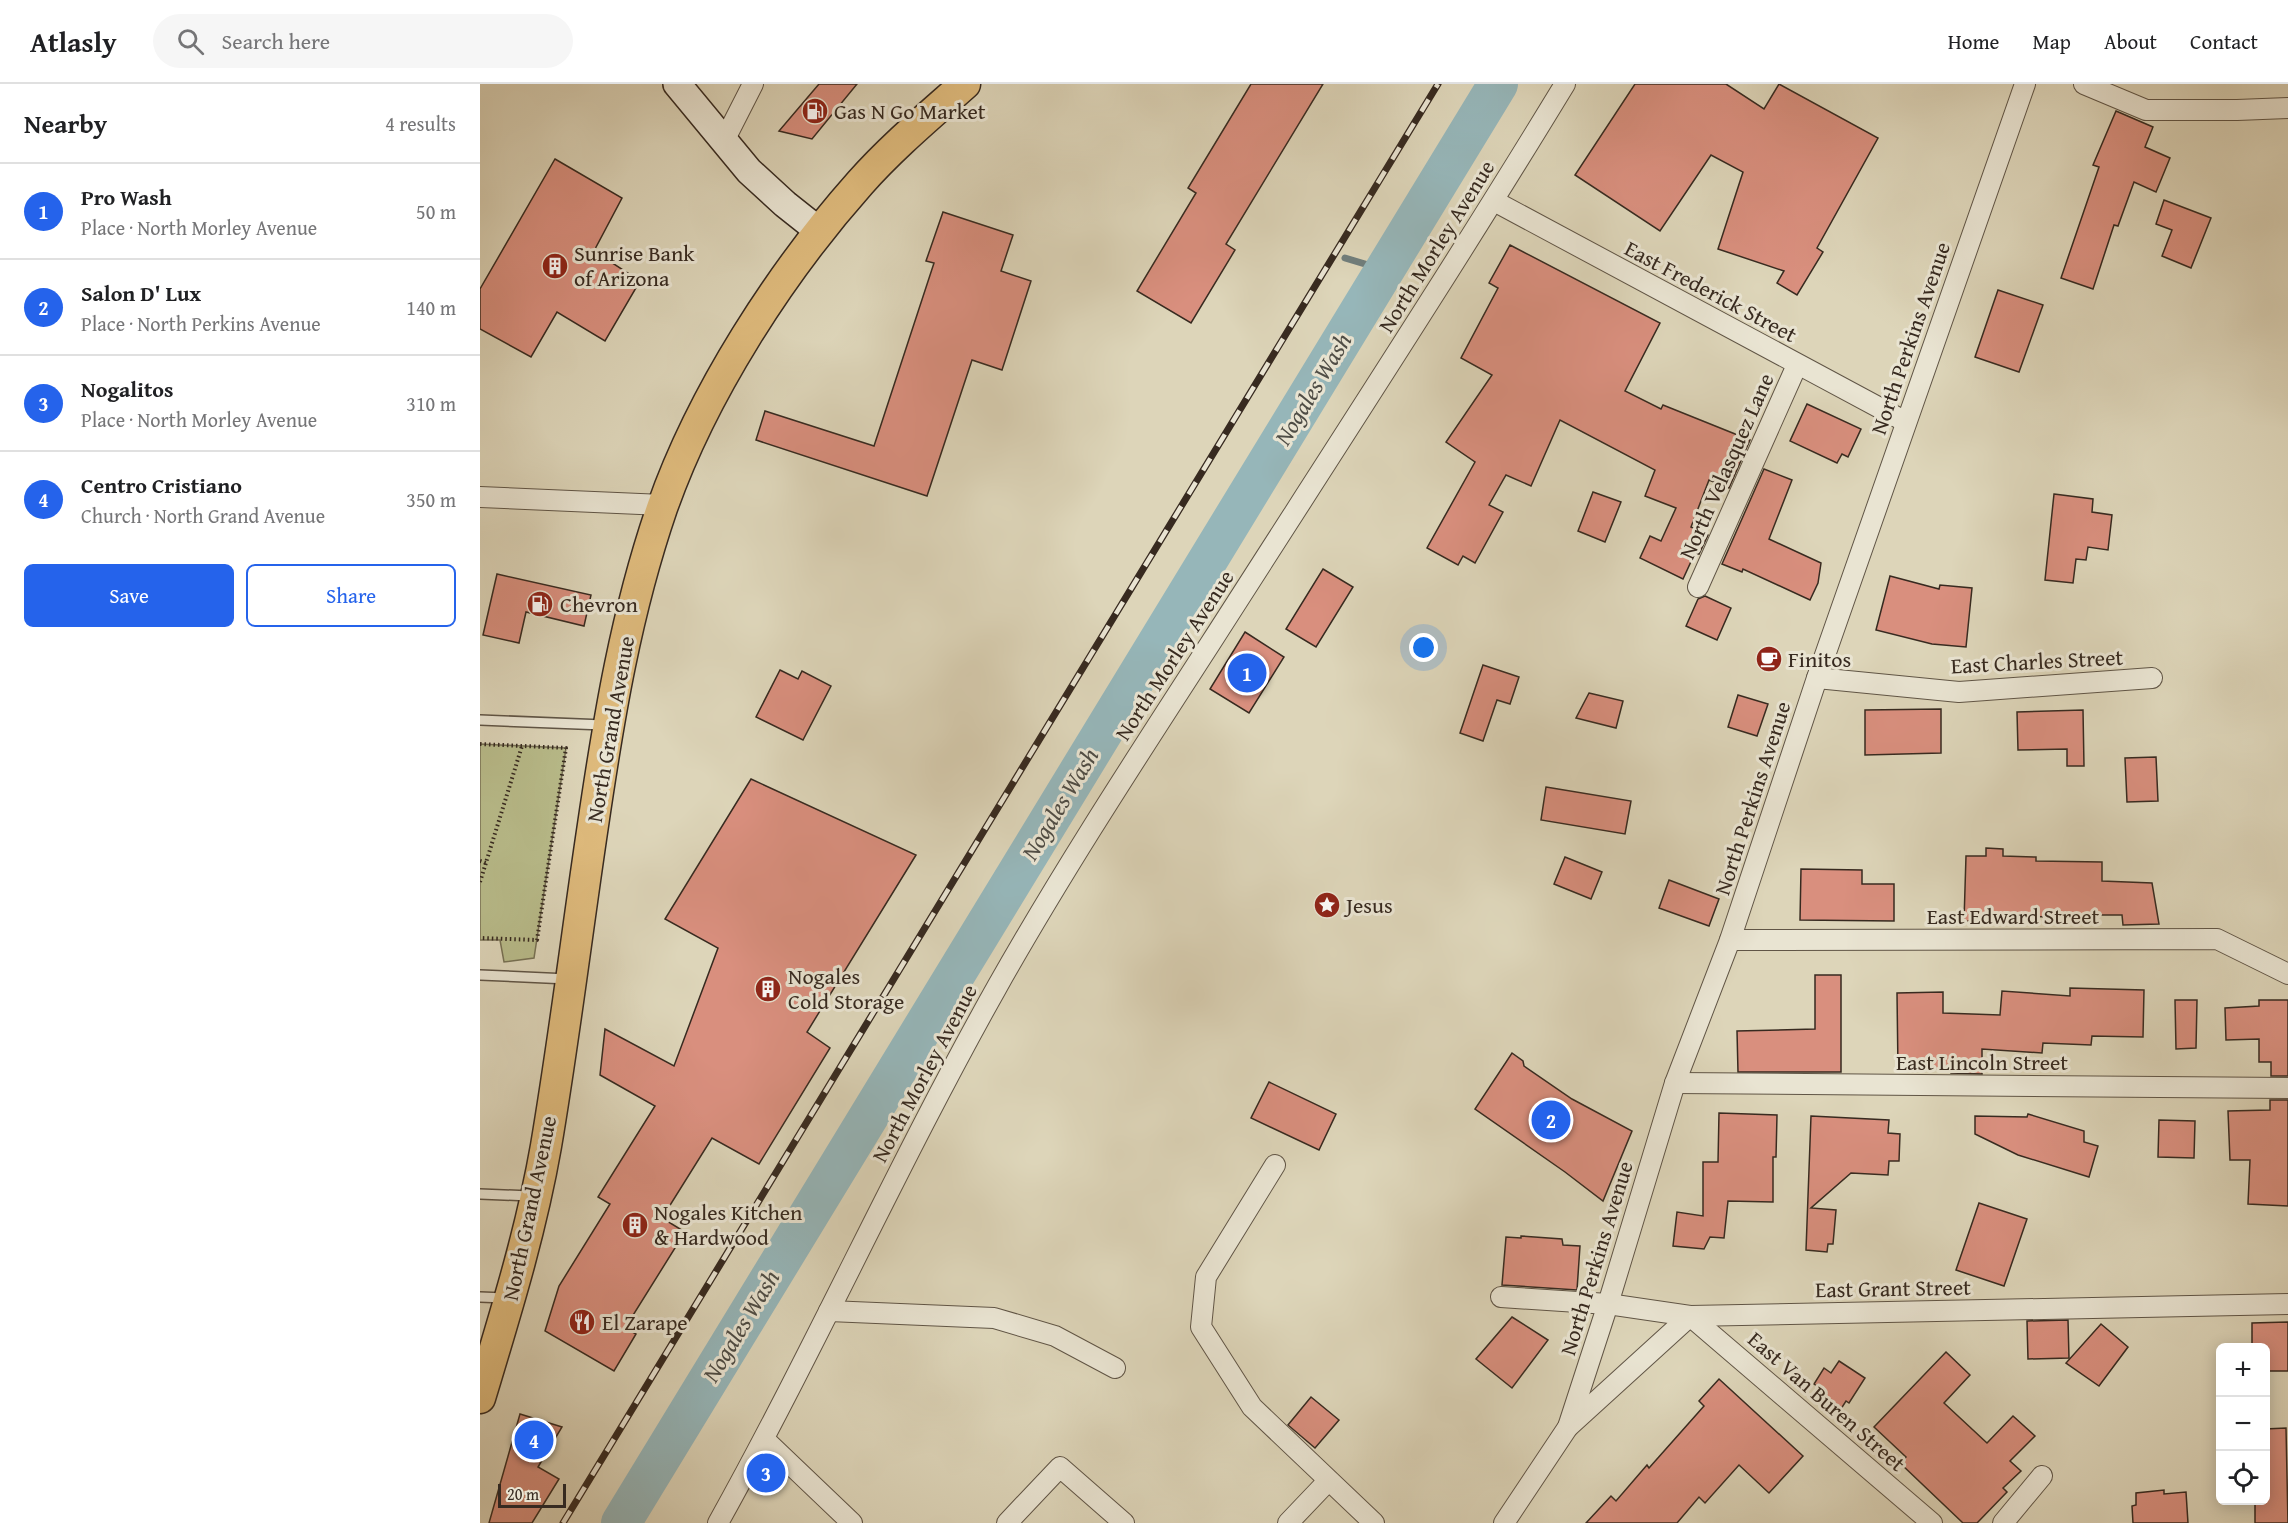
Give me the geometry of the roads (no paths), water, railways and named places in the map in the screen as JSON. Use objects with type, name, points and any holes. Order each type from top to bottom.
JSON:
[{"type":"main road","name":"North Grand Avenue","points":[[480,1398],[510,1298],[536,1196],[621,650],[641,574],[663,505],[694,432],[730,364],[777,287],[819,231],[861,181],[909,133],[965,84]]},
{"type":"street","points":[[677,84],[749,171],[784,204],[819,231]]},
{"type":"street","points":[[724,141],[753,84]]},
{"type":"street","name":"North Morley Avenue","points":[[718,1523],[764,1439],[899,1168],[1005,975],[1132,765],[1494,201],[1565,84]]},
{"type":"street","name":"North Perkins Avenue","points":[[1568,1427],[1675,1083],[1730,940],[1817,678],[2025,84]]},
{"type":"street","points":[[2084,84],[2146,111],[2237,111],[2288,108]]},
{"type":"street","name":"East Frederick Street","points":[[1494,201],[1906,422]]},
{"type":"street","name":"North Velasquez Lane","points":[[1698,587],[1797,365]]},
{"type":"street","points":[[480,496],[663,505]]},
{"type":"street","name":"East Charles Street","points":[[1817,678],[1959,692],[2152,678]]},
{"type":"street","name":"East Edward Street","points":[[1730,940],[2217,939],[2288,974]]},
{"type":"street","name":"East Lincoln Street","points":[[1675,1083],[2288,1088]]},
{"type":"street","points":[[1275,1165],[1206,1277],[1201,1327],[1252,1407],[1374,1523]]},
{"type":"street","name":"East Grant Street","points":[[1501,1297],[1608,1304],[1690,1316],[2288,1304]]},
{"type":"street","points":[[829,1311],[994,1318],[1054,1336],[1115,1368]]},
{"type":"street","points":[[1504,1523],[1568,1427],[1690,1316]]},
{"type":"street","name":"East Van Buren Street","points":[[1690,1316],[1932,1523]]},
{"type":"street","points":[[764,1439],[852,1523]]},
{"type":"street","points":[[1007,1523],[1060,1467],[1124,1523]]},
{"type":"street","points":[[2003,1523],[2042,1476]]},
{"type":"street","points":[[1288,1523],[1328,1480]]},
{"type":"lane","points":[[480,720],[608,725]]},
{"type":"lane","points":[[480,975],[570,979]]},
{"type":"lane","points":[[480,1194],[536,1196]]},
{"type":"lane","points":[[480,1297],[510,1298]]},
{"type":"waterway","name":"Nogales Wash","points":[[621,1523],[1498,84]]},
{"type":"waterway","points":[[1345,258],[1385,270]]},
{"type":"railway","points":[[563,1523],[1438,84]]},
{"type":"place","name":"Gas N Go Market","points":[[815,111]]},
{"type":"place","name":"Sunrise Bank of Arizona","points":[[555,266]]},
{"type":"place","name":"Chevron","points":[[540,604]]},
{"type":"place","name":"Finitos","points":[[1769,659]]},
{"type":"place","name":"Pro Wash","points":[[1247,673]]},
{"type":"place","name":"Jesus","points":[[1327,905]]},
{"type":"place","name":"Nogales Cold Storage","points":[[768,989]]},
{"type":"place","name":"Salon D' Lux","points":[[1551,1120]]},
{"type":"place","name":"Nogales Kitchen & Hardwood","points":[[635,1225]]},
{"type":"place","name":"El Zarape","points":[[582,1322]]},
{"type":"place","name":"Centro Cristiano","points":[[534,1440]]},
{"type":"place","name":"Nogalitos","points":[[766,1473]]}]
